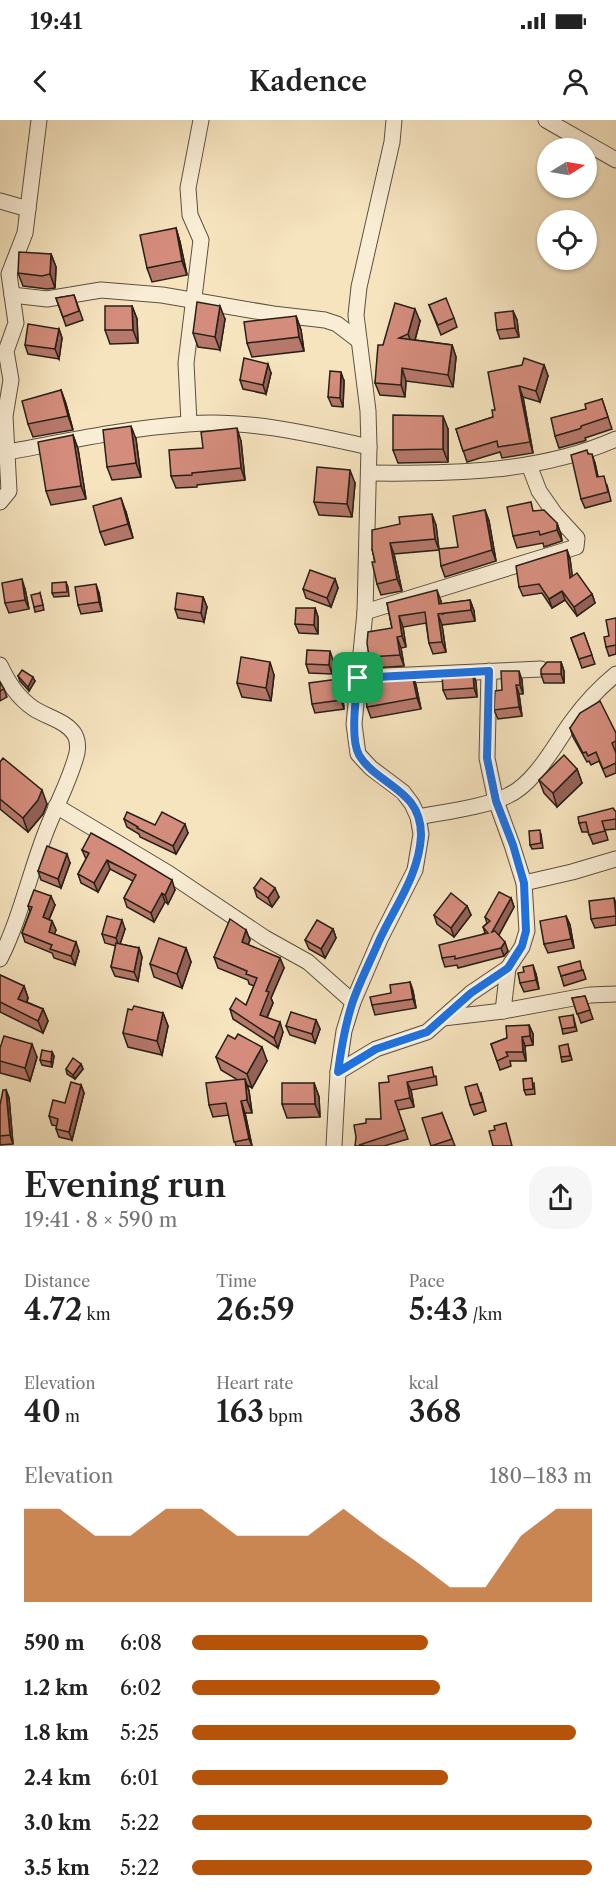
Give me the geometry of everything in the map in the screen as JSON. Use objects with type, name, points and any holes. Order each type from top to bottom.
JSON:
[{"type":"street","points":[[0,502],[9,491],[5,416],[11,380],[6,351],[16,323],[9,274],[25,233],[39,120]]},
{"type":"street","points":[[189,423],[186,363],[201,240],[190,215],[188,188],[201,120]]},
{"type":"street","points":[[334,1146],[338,1072],[344,1031],[352,1002],[380,939],[416,870],[421,834],[418,817],[412,804],[402,792],[371,768],[358,754],[354,723],[365,612],[369,473],[368,411],[356,315],[359,287],[392,142],[394,120]]},
{"type":"street","points":[[546,120],[616,160]]},
{"type":"street","points":[[0,201],[28,209]]},
{"type":"street","points":[[12,295],[47,298],[101,290],[162,295],[273,314],[325,320],[337,324],[358,340]]},
{"type":"street","points":[[8,452],[189,423],[225,423],[272,429],[369,447]]},
{"type":"street","points":[[369,473],[451,473],[529,465],[569,457],[616,439]]},
{"type":"street","points":[[365,612],[576,547],[577,538],[555,514],[540,491],[529,465]]},
{"type":"street","points":[[0,665],[7,681],[18,695],[34,708],[73,732],[76,737],[77,751],[44,835],[20,915],[0,959]]},
{"type":"street","points":[[358,678],[541,669]]},
{"type":"street","points":[[338,1072],[376,1049],[427,1032],[471,993],[508,968],[522,946],[526,931],[524,883],[489,776],[486,743],[489,671]]},
{"type":"street","points":[[418,817],[510,796],[534,774],[588,700],[616,674]]},
{"type":"street","points":[[56,806],[148,860],[265,938],[308,963],[352,1002]]},
{"type":"street","points":[[524,883],[616,859]]},
{"type":"street","points":[[503,1011],[508,968]]},
{"type":"street","points":[[443,1017],[503,1011],[590,995],[616,994]]},
{"type":"building","points":[[176,228],[182,261],[147,268],[140,235]]},
{"type":"building","points":[[19,252],[51,254],[50,274],[42,276],[18,273]]},
{"type":"building","points":[[74,295],[79,311],[63,317],[56,298]]},
{"type":"building","points":[[446,298],[454,318],[438,325],[429,305]]},
{"type":"building","points":[[197,302],[220,306],[215,337],[193,333]]},
{"type":"building","points":[[395,303],[415,309],[408,334],[399,338],[452,345],[448,375],[402,368],[401,385],[375,383],[378,345],[383,345]]},
{"type":"building","points":[[105,306],[132,306],[133,330],[105,330]]},
{"type":"building","points":[[513,311],[515,328],[497,330],[495,313]]},
{"type":"building","points":[[296,316],[299,337],[247,343],[244,322]]},
{"type":"building","points":[[28,324],[59,329],[55,349],[25,345]]},
{"type":"building","points":[[244,358],[268,364],[263,385],[240,380]]},
{"type":"building","points":[[524,358],[544,365],[536,391],[519,386],[530,442],[498,447],[497,441],[463,451],[456,429],[493,417],[492,410],[495,410],[488,372],[522,365]]},
{"type":"building","points":[[330,371],[341,372],[340,398],[328,397]]},
{"type":"building","points":[[61,390],[68,416],[28,424],[22,401]]},
{"type":"building","points":[[602,399],[608,417],[555,436],[551,418],[586,409],[585,404]]},
{"type":"building","points":[[393,415],[443,416],[443,449],[393,450]]},
{"type":"building","points":[[131,426],[136,463],[107,467],[103,430]]},
{"type":"building","points":[[237,428],[241,468],[171,476],[169,450],[203,448],[201,432]]},
{"type":"building","points":[[73,435],[81,486],[46,491],[38,442]]},
{"type":"building","points":[[587,450],[588,454],[592,454],[597,477],[604,476],[608,492],[581,499],[571,455]]},
{"type":"building","points":[[317,467],[350,470],[347,504],[314,502]]},
{"type":"building","points":[[121,498],[128,524],[100,532],[93,506]]},
{"type":"building","points":[[531,502],[533,511],[544,510],[557,523],[557,530],[540,535],[539,531],[513,536],[507,507]]},
{"type":"building","points":[[485,510],[492,550],[441,566],[439,549],[458,547],[453,516]]},
{"type":"building","points":[[432,514],[435,539],[390,543],[397,579],[377,584],[372,562],[375,562],[372,530],[400,524],[399,517]]},
{"type":"building","points":[[567,550],[570,578],[577,573],[592,594],[574,607],[562,591],[549,599],[539,584],[519,587],[516,566]]},
{"type":"building","points":[[310,570],[335,579],[327,598],[303,589]]},
{"type":"building","points":[[22,579],[25,600],[5,603],[2,583]]},
{"type":"building","points":[[66,582],[67,592],[52,593],[52,583]]},
{"type":"building","points":[[96,584],[99,602],[78,605],[75,587]]},
{"type":"building","points":[[437,590],[439,604],[470,600],[471,610],[438,614],[442,642],[429,643],[425,612],[399,616],[402,636],[397,637],[400,655],[369,657],[368,632],[392,628],[387,603]]},
{"type":"building","points":[[40,593],[43,605],[34,607],[31,595]]},
{"type":"building","points":[[177,593],[203,597],[201,613],[175,609]]},
{"type":"building","points":[[296,608],[315,608],[314,625],[295,624]]},
{"type":"building","points":[[616,618],[616,645],[606,647],[604,637],[609,636],[606,620]]},
{"type":"building","points":[[584,633],[592,655],[579,659],[571,638]]},
{"type":"building","points":[[307,650],[330,651],[329,665],[306,664]]},
{"type":"building","points":[[241,657],[270,662],[266,688],[237,683]]},
{"type":"building","points":[[547,662],[561,662],[561,674],[541,674],[541,669]]},
{"type":"building","points":[[22,670],[33,677],[28,687],[18,676]]},
{"type":"building","points":[[501,671],[519,671],[520,685],[516,685],[519,707],[494,710],[495,691],[502,690]]},
{"type":"building","points":[[473,673],[474,688],[443,690],[442,674]]},
{"type":"building","points":[[412,674],[417,698],[367,707],[363,676],[383,675],[384,679]]},
{"type":"building","points":[[338,679],[341,700],[312,704],[309,683]]},
{"type":"building","points":[[600,701],[616,733],[616,741],[612,743],[616,753],[616,763],[603,769],[596,752],[588,756],[586,752],[583,753],[570,728],[580,713]]},
{"type":"building","points":[[564,755],[577,769],[553,793],[539,780]]},
{"type":"building","points":[[3,758],[42,790],[38,800],[23,818],[0,799],[0,762]]},
{"type":"building","points":[[613,808],[616,812],[616,819],[602,821],[605,831],[589,835],[586,822],[579,823],[578,817]]},
{"type":"building","points":[[127,812],[155,825],[162,812],[185,824],[173,846],[124,819]]},
{"type":"building","points":[[540,830],[541,843],[530,845],[529,831]]},
{"type":"building","points":[[91,833],[172,880],[165,895],[162,893],[151,913],[124,898],[136,875],[107,860],[94,883],[78,874],[89,853],[82,850]]},
{"type":"building","points":[[47,846],[67,854],[58,879],[38,871]]},
{"type":"building","points":[[261,878],[275,888],[268,898],[254,888]]},
{"type":"building","points":[[34,890],[51,896],[43,917],[52,921],[49,932],[76,942],[71,956],[50,949],[52,945],[22,933],[32,907],[28,906]]},
{"type":"building","points":[[499,892],[511,898],[492,932],[495,931],[505,942],[501,948],[455,959],[455,956],[442,958],[439,945],[488,933],[483,927],[490,921],[485,917]]},
{"type":"building","points":[[451,893],[467,906],[451,928],[434,915]]},
{"type":"building","points":[[614,898],[616,916],[591,919],[589,901]]},
{"type":"building","points":[[107,916],[122,920],[116,938],[102,934]]},
{"type":"building","points":[[566,916],[571,939],[544,944],[540,921]]},
{"type":"building","points":[[230,919],[246,930],[242,942],[280,958],[266,991],[269,992],[260,1015],[280,1022],[274,1038],[230,1009],[236,998],[246,1005],[257,978],[246,974],[247,971],[214,957]]},
{"type":"building","points":[[317,920],[333,929],[321,949],[305,940]]},
{"type":"building","points":[[159,938],[186,948],[177,974],[150,964]]},
{"type":"building","points":[[116,943],[139,948],[134,972],[111,967]]},
{"type":"building","points":[[580,961],[582,970],[561,976],[558,967]]},
{"type":"building","points":[[533,965],[536,980],[520,983],[518,973],[524,972],[523,967]]},
{"type":"building","points":[[0,975],[24,986],[18,999],[43,1009],[38,1021],[0,1002]]},
{"type":"building","points":[[410,982],[413,999],[372,1005],[370,997],[391,993],[390,985]]},
{"type":"building","points":[[585,996],[590,1010],[577,1014],[572,998]]},
{"type":"building","points":[[134,1006],[163,1013],[157,1041],[123,1033],[128,1009],[132,1010]]},
{"type":"building","points":[[291,1012],[316,1020],[312,1034],[286,1026]]},
{"type":"building","points":[[573,1015],[575,1027],[562,1029],[559,1017]]},
{"type":"building","points":[[529,1025],[530,1036],[522,1037],[523,1052],[506,1052],[508,1056],[497,1061],[491,1044],[507,1038],[506,1026]]},
{"type":"building","points":[[238,1034],[262,1047],[247,1074],[216,1057],[228,1035],[235,1039]]},
{"type":"building","points":[[4,1036],[32,1044],[25,1068],[0,1061],[0,1048]]},
{"type":"building","points":[[568,1044],[570,1056],[561,1057],[559,1046]]},
{"type":"building","points":[[42,1050],[52,1052],[51,1062],[40,1060]]},
{"type":"building","points":[[73,1058],[81,1064],[73,1075],[66,1069]]},
{"type":"building","points":[[432,1067],[434,1077],[407,1082],[410,1098],[395,1101],[405,1130],[359,1145],[366,1146],[355,1146],[354,1125],[366,1123],[366,1119],[381,1119],[379,1083],[389,1082],[388,1076]]},
{"type":"building","points":[[532,1078],[533,1089],[524,1090],[523,1079]]},
{"type":"building","points":[[245,1079],[247,1100],[241,1101],[249,1139],[234,1142],[226,1103],[209,1105],[206,1083]]},
{"type":"building","points":[[71,1082],[81,1085],[69,1132],[56,1129],[58,1119],[49,1116],[53,1100],[65,1103]]},
{"type":"building","points":[[282,1083],[314,1083],[315,1104],[282,1104]]},
{"type":"building","points":[[477,1084],[483,1102],[470,1105],[465,1087]]},
{"type":"building","points":[[3,1090],[6,1090],[10,1135],[0,1136],[0,1105]]},
{"type":"building","points":[[442,1113],[452,1139],[431,1146],[422,1118]]},
{"type":"building","points":[[506,1123],[512,1146],[493,1146],[489,1131],[495,1130],[494,1126]]},
{"type":"route","points":[[489,671],[486,743],[489,776],[524,883],[526,931],[522,946],[508,968],[471,993],[427,1032],[376,1049],[338,1072],[344,1031],[352,1002],[380,939],[416,870],[421,834],[418,817],[412,804],[402,792],[371,768],[358,754],[354,723],[358,678],[489,671]]}]
